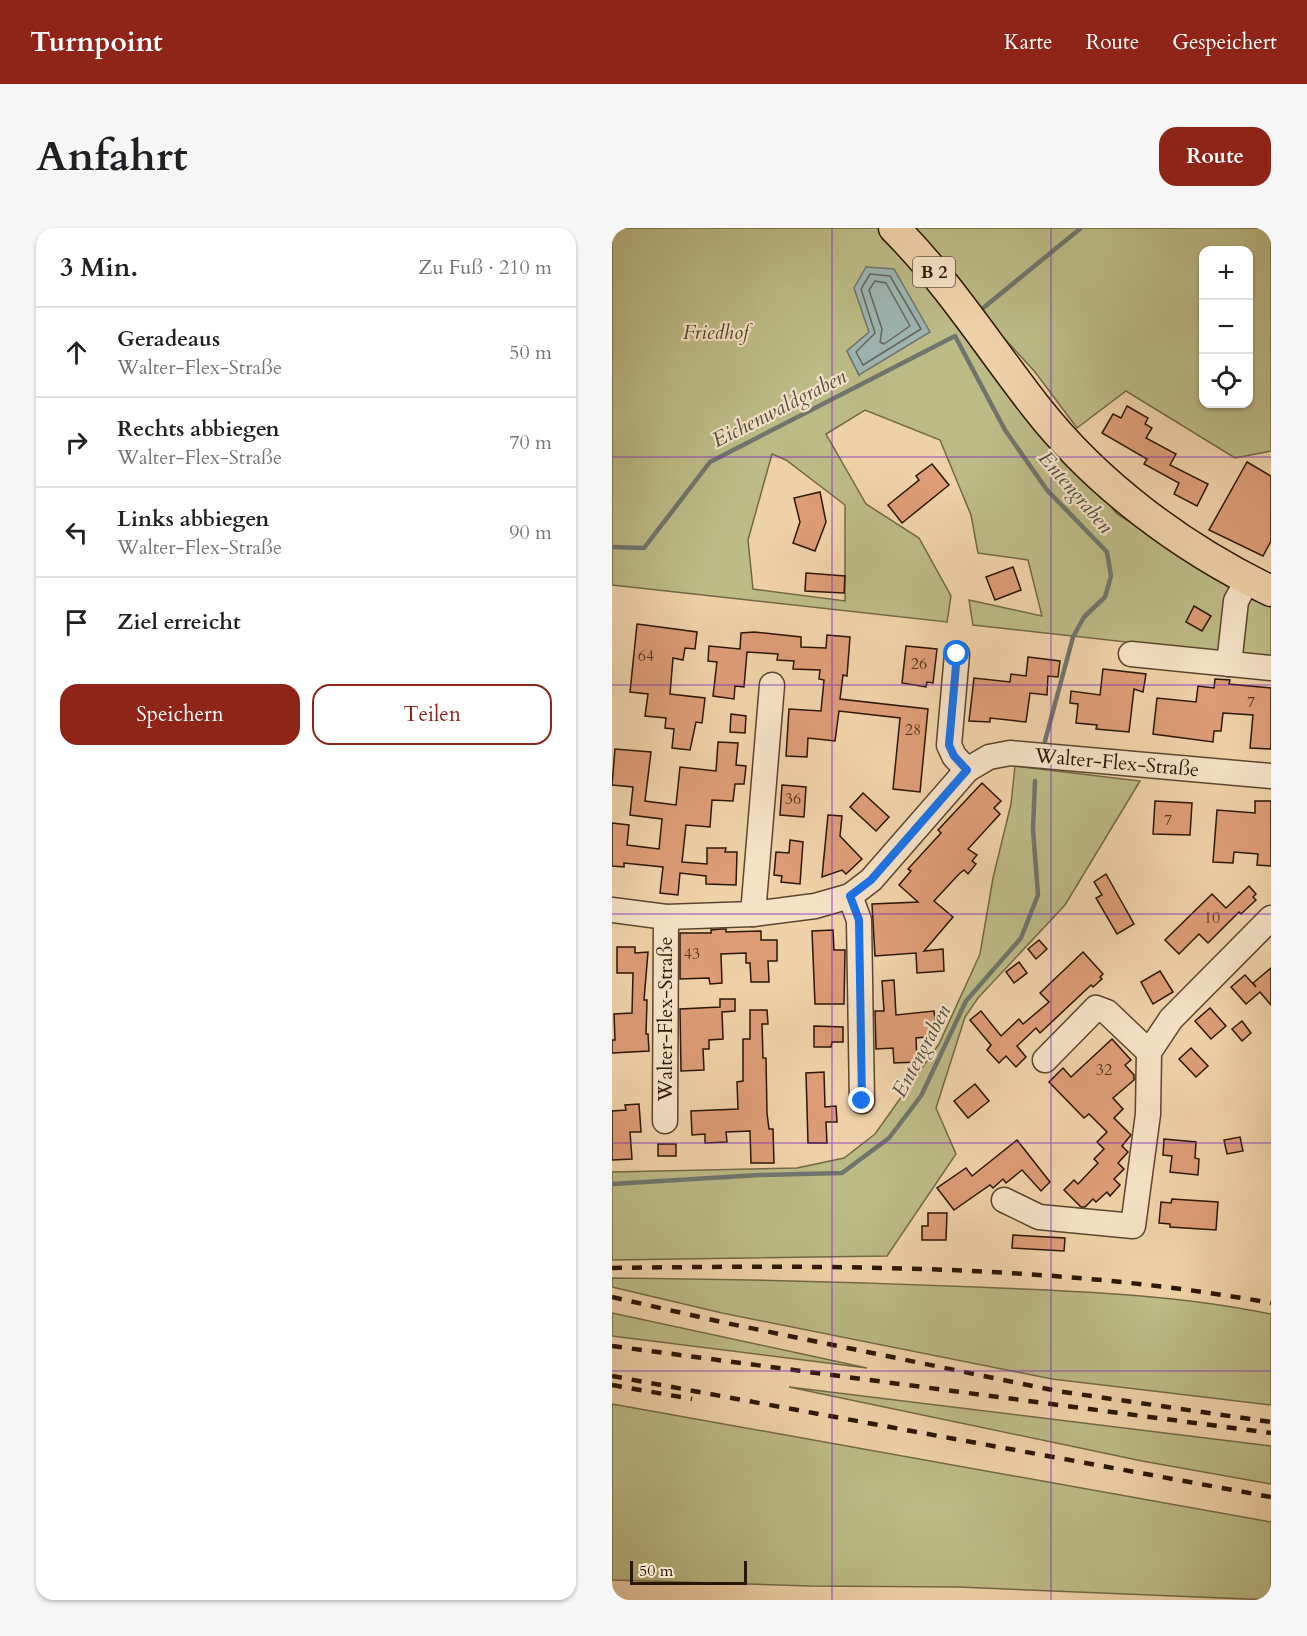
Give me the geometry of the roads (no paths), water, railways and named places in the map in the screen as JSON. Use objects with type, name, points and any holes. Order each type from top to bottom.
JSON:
[{"type":"main road","name":"B 2","points":[[894,228],[972,319],[1035,406],[1098,474],[1187,544],[1260,585]]},
{"type":"street","points":[[1229,664],[1236,601],[1260,585]]},
{"type":"street","points":[[957,654],[949,745],[954,756],[967,770]]},
{"type":"street","points":[[1131,654],[1271,668]]},
{"type":"street","points":[[753,914],[772,685]]},
{"type":"street","name":"Walter-Flex-Straße","points":[[612,910],[666,916],[753,914],[814,906],[850,896],[871,880],[967,770],[988,757],[1010,753],[1271,776]]},
{"type":"street","points":[[850,896],[859,920],[862,1101]]},
{"type":"street","name":"Walter-Flex-Straße","points":[[665,1121],[666,916]]},
{"type":"street","points":[[1004,1200],[1039,1217],[1133,1226],[1148,1114],[1149,1052],[1171,1019],[1271,918]]},
{"type":"street","points":[[1044,1060],[1096,1008],[1107,1012],[1149,1052]]},
{"type":"water","points":[[866,267],[894,269],[930,332],[859,375],[847,351],[869,332],[854,288]]},
{"type":"waterway","name":"Entengraben","points":[[977,313],[1081,228]]},
{"type":"waterway","name":"Entengraben","points":[[612,547],[644,548],[710,462],[955,336],[1005,430],[1047,490],[1107,552],[1111,576],[1105,597],[1084,617],[1073,637],[1045,741]]},
{"type":"waterway","name":"Entengraben","points":[[612,1184],[759,1175],[842,1173],[889,1138],[921,1096],[966,1001],[1021,938],[1038,895],[1033,829],[1035,781]]},
{"type":"railway","points":[[612,1268],[860,1267],[1025,1274],[1189,1290],[1271,1303]]},
{"type":"railway","points":[[612,1297],[726,1323],[1057,1391],[1271,1422]]},
{"type":"railway","points":[[612,1346],[1271,1433]]},
{"type":"railway","points":[[612,1376],[1271,1497]]},
{"type":"railway","points":[[612,1385],[692,1399]]},
{"type":"park label","name":"Friedhof","points":[[716,332]]},
{"type":"water label","name":"Eichenwaldgraben","points":[[779,408]]}]
